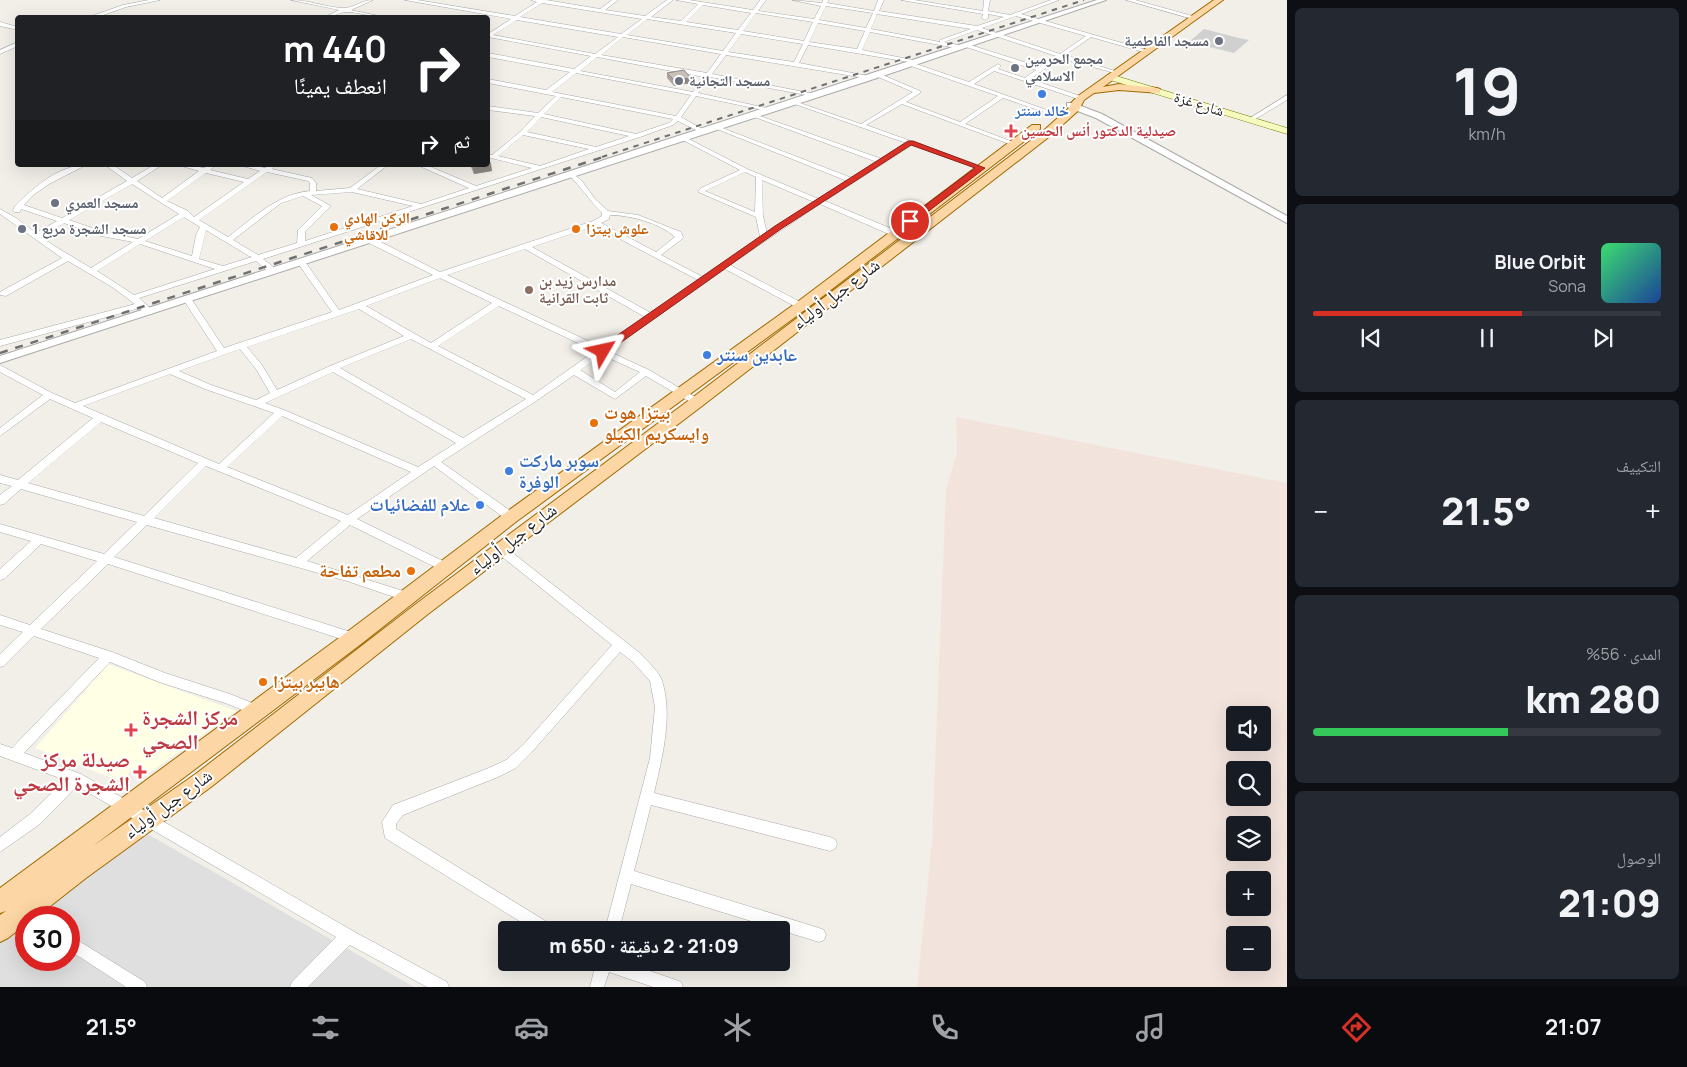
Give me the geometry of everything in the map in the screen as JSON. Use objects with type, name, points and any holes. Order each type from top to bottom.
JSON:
[{"type":"main road","points":[[1078,101],[1219,0]]},
{"type":"main road","points":[[1132,61],[1133,75],[1136,80],[1157,91]]},
{"type":"main road","name":"شارع غزة","points":[[1113,75],[1157,91],[1287,131]]},
{"type":"main road","points":[[1078,101],[1118,87],[1157,91]]},
{"type":"main road","name":"شارع جبل أولياء","points":[[0,902],[354,638],[510,517],[801,306],[981,168],[1055,114],[1078,101]]},
{"type":"main road","name":"شارع جبل أولياء","points":[[37,906],[148,819],[204,780],[500,549],[697,402],[1046,134],[1078,101]]},
{"type":"main road","name":"شارع جبل أولياء","points":[[0,930],[15,921]]},
{"type":"street","points":[[97,15],[125,6],[158,0]]},
{"type":"street","points":[[294,0],[370,15]]},
{"type":"street","points":[[354,0],[360,3]]},
{"type":"street","points":[[332,15],[370,0]]},
{"type":"street","points":[[408,0],[874,76],[918,91],[861,126]]},
{"type":"street","points":[[534,0],[859,51],[913,63],[1055,114]]},
{"type":"street","points":[[600,11],[615,0]]},
{"type":"street","points":[[546,92],[624,36],[670,0]]},
{"type":"street","points":[[679,0],[963,46],[1040,69]]},
{"type":"street","points":[[132,298],[526,173],[671,124],[678,118],[763,0]]},
{"type":"street","points":[[795,0],[825,2],[977,28],[1061,55],[1113,75]]},
{"type":"street","points":[[859,51],[881,0]]},
{"type":"street","points":[[904,0],[932,2],[985,12],[1014,15],[1147,51]]},
{"type":"street","points":[[984,26],[987,0]]},
{"type":"street","points":[[940,42],[1056,0]]},
{"type":"street","points":[[0,360],[715,126],[818,95],[1102,0]]},
{"type":"street","points":[[1129,0],[1193,17]]},
{"type":"street","points":[[490,35],[542,1]]},
{"type":"street","points":[[796,64],[825,2]]},
{"type":"street","points":[[928,20],[932,2]]},
{"type":"street","points":[[682,24],[701,4]]},
{"type":"street","points":[[0,24],[15,28]]},
{"type":"street","points":[[1025,80],[1091,35]]},
{"type":"street","points":[[490,36],[710,74],[818,95]]},
{"type":"street","points":[[0,44],[15,42]]},
{"type":"street","points":[[0,52],[15,44]]},
{"type":"street","points":[[490,55],[768,109]]},
{"type":"street","points":[[970,85],[1010,60]]},
{"type":"street","points":[[993,69],[1078,101],[1099,116],[1287,220]]},
{"type":"street","points":[[490,81],[678,118],[702,131]]},
{"type":"street","points":[[490,156],[522,133],[560,95]]},
{"type":"street","points":[[961,124],[1002,96]]},
{"type":"street","points":[[1250,120],[1287,97]]},
{"type":"street","points":[[792,102],[981,168]]},
{"type":"street","points":[[901,102],[1014,144]]},
{"type":"street","points":[[490,108],[539,115],[639,136]]},
{"type":"street","points":[[752,115],[881,161]]},
{"type":"street","points":[[715,126],[850,180]]},
{"type":"street","points":[[522,133],[598,149]]},
{"type":"street","points":[[682,138],[745,170],[894,233]]},
{"type":"street","points":[[298,563],[349,520],[419,471],[603,351],[764,237],[910,143]]},
{"type":"street","points":[[490,156],[540,168]]},
{"type":"street","points":[[13,218],[19,206],[28,196],[41,187],[80,167]]},
{"type":"street","points":[[111,167],[162,201],[230,239],[259,258],[273,271]]},
{"type":"street","points":[[37,236],[155,167]]},
{"type":"street","points":[[189,167],[248,181]]},
{"type":"street","points":[[162,201],[211,167]]},
{"type":"street","points":[[252,167],[310,180],[313,183],[313,193]]},
{"type":"street","points":[[196,219],[270,167]]},
{"type":"street","points":[[352,190],[382,167]]},
{"type":"street","points":[[425,167],[474,188]]},
{"type":"street","points":[[745,170],[703,189],[701,192],[759,216]]},
{"type":"street","points":[[526,173],[541,184]]},
{"type":"street","points":[[572,174],[606,213],[639,216],[678,234],[679,237],[676,240],[656,255]]},
{"type":"street","points":[[759,175],[759,216],[764,237]]},
{"type":"street","points":[[230,239],[279,202],[303,194],[352,190],[420,206]]},
{"type":"street","points":[[301,245],[301,232],[327,206],[303,194]]},
{"type":"street","points":[[19,206],[99,232],[141,242],[222,269]]},
{"type":"street","points":[[0,211],[13,218],[23,228],[68,258],[92,271],[132,298],[149,312]]},
{"type":"street","points":[[92,271],[185,213]]},
{"type":"street","points":[[75,406],[222,352],[360,306],[439,275],[596,223],[606,217],[606,213]]},
{"type":"street","points":[[596,223],[702,280]]},
{"type":"street","points":[[195,260],[200,234],[205,225]]},
{"type":"street","points":[[370,240],[439,275],[646,372],[697,402]]},
{"type":"street","points":[[525,246],[650,316]]},
{"type":"street","points":[[1,295],[68,258]]},
{"type":"street","points":[[302,262],[337,313]]},
{"type":"street","points":[[724,265],[801,306]]},
{"type":"street","points":[[187,300],[222,352]]},
{"type":"street","points":[[432,346],[499,302]]},
{"type":"street","points":[[2,341],[140,305]]},
{"type":"street","points":[[360,306],[412,336],[533,398]]},
{"type":"street","points":[[255,404],[333,368],[412,336]]},
{"type":"street","points":[[242,346],[259,367],[274,394]]},
{"type":"street","points":[[333,368],[464,443]]},
{"type":"street","points":[[573,370],[614,396],[646,372]]},
{"type":"street","points":[[171,371],[208,387],[281,412],[419,471]]},
{"type":"street","points":[[2,373],[205,462],[349,520],[445,567]]},
{"type":"street","points":[[0,433],[49,395]]},
{"type":"street","points":[[220,468],[281,412]]},
{"type":"street","points":[[0,500],[101,417]]},
{"type":"street","points":[[0,662],[205,462]]},
{"type":"street","points":[[435,462],[510,517]]},
{"type":"street","points":[[0,479],[347,576],[406,596]]},
{"type":"street","points":[[0,528],[106,559],[354,638]]},
{"type":"street","points":[[0,576],[39,540]]},
{"type":"street","points":[[500,549],[637,658],[656,679],[661,707],[656,758],[614,921]]},
{"type":"street","points":[[0,620],[108,656],[163,678],[230,699],[256,710]]},
{"type":"street","points":[[532,921],[390,833],[389,822],[398,810],[493,773],[519,758],[620,644]]},
{"type":"street","points":[[14,755],[108,656]]},
{"type":"street","points":[[0,750],[76,778],[435,985]]},
{"type":"street","points":[[0,845],[35,819],[76,778]]},
{"type":"street","points":[[646,797],[830,844]]},
{"type":"street","points":[[625,875],[819,935]]},
{"type":"street","points":[[297,987],[348,936]]},
{"type":"street","points":[[80,949],[140,987]]},
{"type":"street","points":[[597,987],[600,971]]},
{"type":"street","points":[[627,971],[676,987]]},
{"type":"shaded area","name":"مسجد الفاطمية","points":[[1204,29],[1249,40],[1234,53],[1189,42]]},
{"type":"shaded area","points":[[956,417],[1287,483],[1287,987],[917,987],[932,842],[946,489],[957,453]]},
{"type":"shaded area","name":"مركز الشجرة الصحي","points":[[108,664],[236,711],[148,774],[132,769],[122,782],[35,748]]},
{"type":"shaded area","points":[[144,832],[414,987],[0,987],[0,916],[15,907],[15,971],[80,971],[80,906],[17,906]]},
{"type":"building","points":[[684,70],[691,78],[674,80],[667,73]]},
{"type":"railway","points":[[602,157],[1084,0]]},
{"type":"railway","points":[[0,353],[606,156]]},
{"type":"place","name":"مسجد الفاطمية","points":[[1219,41]]},
{"type":"place","name":"مجمع الحرمين الاسلامي","points":[[1015,68]]},
{"type":"place","name":"مسجد التجانية","points":[[679,81]]},
{"type":"place","name":"خالد سنتر","points":[[1042,94]]},
{"type":"place","name":"صيدلية الدكتور أنس الحسين","points":[[1011,131]]},
{"type":"place","name":"مسجد العمري","points":[[55,203]]},
{"type":"place","name":"الركن الهادي للاقاشي","points":[[334,227]]},
{"type":"place","name":"مسجد الشجرة مربع 1","points":[[22,229]]},
{"type":"place","name":"علوش بيتزا","points":[[576,229]]},
{"type":"place","name":"مدارس زيد بن ثابت القرانية","points":[[529,290]]},
{"type":"place","name":"عابدين سنتر","points":[[707,355]]},
{"type":"place","name":"بيتزا هوت وايسكريم الكيلو","points":[[594,423]]},
{"type":"place","name":"سوبر ماركت الوفرة","points":[[509,471]]},
{"type":"place","name":"علام للفضائيات","points":[[480,505]]},
{"type":"place","name":"مطعم تفاحة","points":[[411,571]]},
{"type":"place","name":"هايبر بيتزا","points":[[263,682]]},
{"type":"place","name":"مركز الشجرة الصحي","points":[[131,730]]},
{"type":"place","name":"صيدلة مركز الشجرة الصحي","points":[[140,772]]},
{"type":"route","points":[[603,351],[650,316],[778,228],[910,143],[981,168],[910,221]]}]
